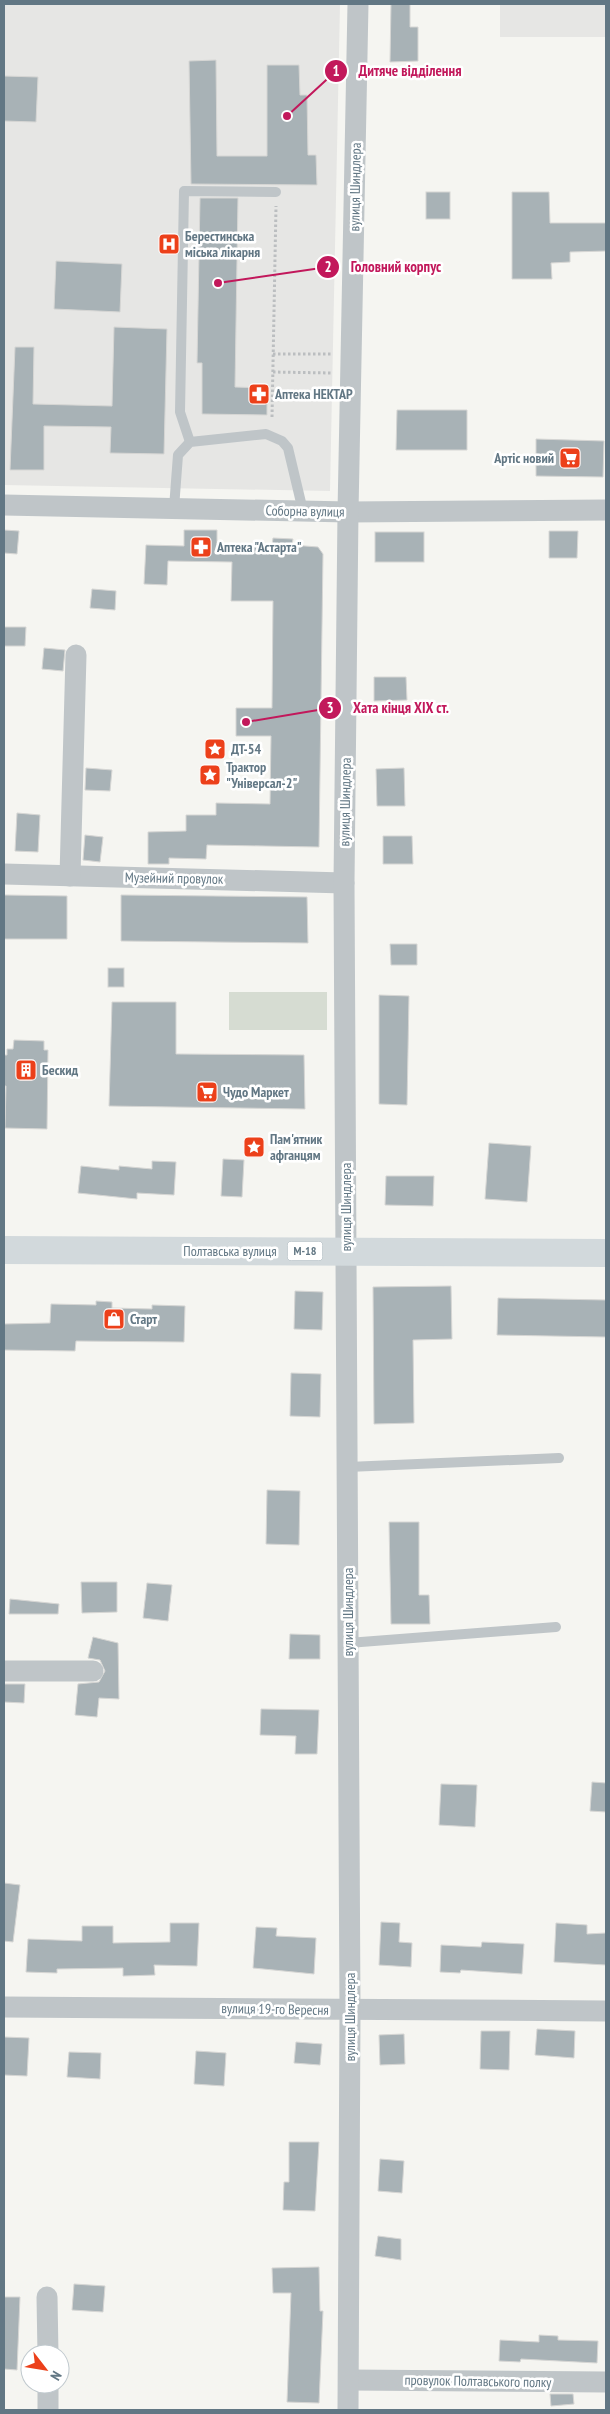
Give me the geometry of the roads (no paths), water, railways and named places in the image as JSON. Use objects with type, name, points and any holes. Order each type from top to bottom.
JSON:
[{"type":"highway","name":"Полтавська вулиця","points":[[4,1250],[606,1253]]},
{"type":"street","name":"вулиця Шиндлера","points":[[348,2410],[350,2010],[344,882],[348,512],[358,4]]},
{"type":"street","name":"Соборна вулиця","points":[[4,505],[348,512],[606,510]]},
{"type":"street","points":[[70,876],[76,655]]},
{"type":"street","name":"Музейний провулок","points":[[4,874],[344,882]]},
{"type":"street","points":[[4,1671],[93,1671]]},
{"type":"street","name":"вулиця 19-го Вересня","points":[[4,2007],[606,2012]]},
{"type":"street","points":[[47,2297],[48,2344]]},
{"type":"street","name":"провулок Полтавського полку","points":[[349,2380],[606,2382]]},
{"type":"street","points":[[48,2394],[48,2410]]},
{"type":"lane","points":[[190,442],[180,412],[184,191],[276,192]]},
{"type":"lane","points":[[174,508],[178,455],[190,442],[266,434],[282,440],[292,456],[303,511]]},
{"type":"lane","points":[[348,1467],[559,1458]]},
{"type":"lane","points":[[348,1643],[556,1628]]},
{"type":"place","name":"Дитяче відділення","points":[[287,116]]},
{"type":"place","name":"Берестинська міська лікарня","points":[[169,244]]},
{"type":"place","name":"Головний корпус","points":[[218,283]]},
{"type":"place","name":"Аптека НЕКТАР","points":[[259,394]]},
{"type":"place","name":"Артіс новий","points":[[570,458]]},
{"type":"place","name":"Аптека \"Астарта\"","points":[[201,547]]},
{"type":"place","name":"Хата кінця XIX ст.","points":[[246,722]]},
{"type":"place","name":"ДТ-54","points":[[215,749]]},
{"type":"place","name":"Трактор \"Універсал-2\"","points":[[210,775]]},
{"type":"place","name":"Бескид","points":[[26,1070]]},
{"type":"place","name":"Чудо Маркет","points":[[207,1092]]},
{"type":"place","name":"Пам'ятник афганцям","points":[[254,1147]]},
{"type":"place","name":"Старт","points":[[114,1319]]}]
